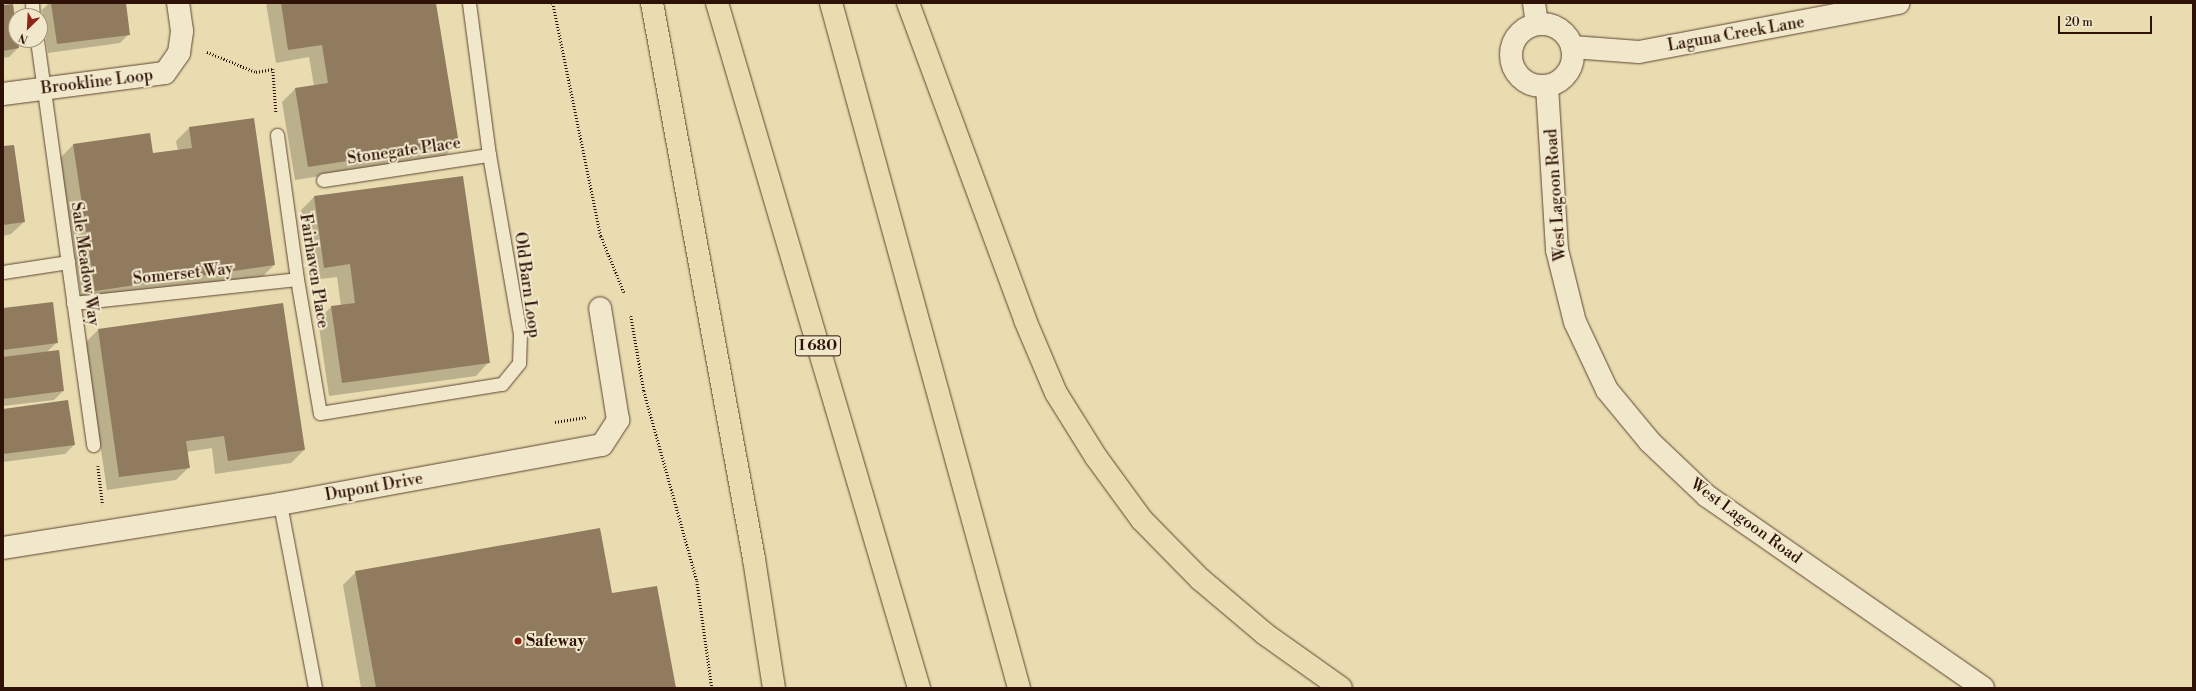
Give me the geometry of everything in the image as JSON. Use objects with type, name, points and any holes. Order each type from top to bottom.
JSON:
[{"type":"highway","points":[[652,3],[754,559],[774,688]]},
{"type":"highway","name":"I 680","points":[[717,3],[919,688]]},
{"type":"highway","points":[[832,3],[1019,688]]},
{"type":"highway","points":[[908,3],[1024,320],[1056,393],[1096,457],[1142,520],[1200,579],[1265,634],[1341,688]]},
{"type":"street","name":"Brookline Loop","points":[[3,94],[164,73],[179,53],[182,31],[178,3]]},
{"type":"street","points":[[1534,3],[1537,24]]},
{"type":"street","name":"Laguna Creek Lane","points":[[1572,47],[1639,52],[1898,3]]},
{"type":"street","points":[[1537,24],[1558,28],[1567,36],[1572,47],[1572,64],[1567,74],[1561,80],[1547,86],[1535,85],[1524,80],[1513,68],[1510,54],[1515,40],[1522,31],[1537,24]]},
{"type":"street","name":"West Lagoon Road","points":[[1547,86],[1557,250],[1575,322],[1607,390],[1650,442],[1707,496],[1983,688]]},
{"type":"street","name":"Dupont Drive","points":[[3,548],[280,504],[602,445],[618,420],[600,308]]},
{"type":"lane","name":"Old Barn Loop","points":[[320,413],[502,384],[519,363],[520,334],[490,155],[469,3]]},
{"type":"lane","name":"Sale Meadow Way","points":[[38,48],[93,445]]},
{"type":"lane","name":"Fairhaven Place","points":[[277,135],[296,279],[320,413]]},
{"type":"lane","name":"Stonegate Place","points":[[323,180],[490,155]]},
{"type":"lane","points":[[3,272],[68,262]]},
{"type":"lane","name":"Somerset Way","points":[[73,303],[296,279]]},
{"type":"lane","points":[[280,504],[315,688]]},
{"type":"path","points":[[180,43],[256,72],[273,69],[277,135]]},
{"type":"path","points":[[93,445],[100,471],[104,513]]},
{"type":"building","points":[[51,3],[126,3],[130,35],[57,44]]},
{"type":"building","points":[[281,3],[436,3],[459,144],[308,167],[295,88],[328,83],[322,45],[288,50]]},
{"type":"building","points":[[13,4],[14,8],[8,8],[8,48],[19,48],[3,51],[3,5]]},
{"type":"building","points":[[254,118],[275,265],[95,291],[73,144],[150,133],[153,153],[192,148],[189,127]]},
{"type":"building","points":[[14,145],[25,222],[3,225],[3,146]]},
{"type":"building","points":[[463,176],[490,363],[342,383],[331,306],[355,303],[350,264],[324,268],[314,196]]},
{"type":"building","points":[[53,302],[58,343],[3,350],[3,308]]},
{"type":"building","points":[[283,303],[305,450],[228,461],[224,436],[186,441],[190,468],[119,477],[98,329]]},
{"type":"building","points":[[59,350],[64,391],[3,399],[3,357]]},
{"type":"building","points":[[68,400],[75,445],[3,454],[3,409]]},
{"type":"building","name":"Safeway","points":[[600,528],[612,593],[657,586],[676,688],[376,688],[355,571]]},
{"type":"place","name":"Safeway","points":[[518,641]]}]
